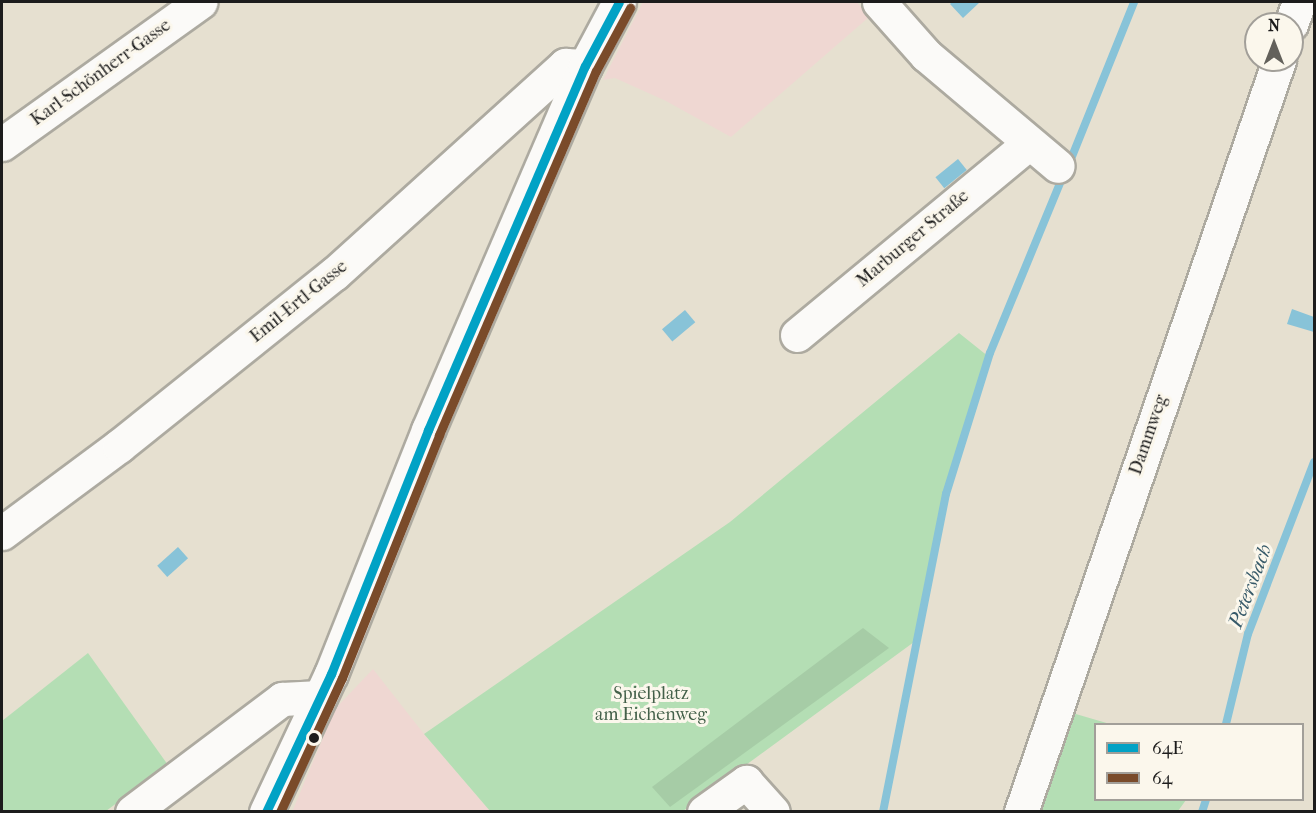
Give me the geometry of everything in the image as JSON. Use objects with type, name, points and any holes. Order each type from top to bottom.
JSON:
[{"type":"street","name":"Karl-Schönherr-Gasse","points":[[2,144],[200,2]]},
{"type":"street","points":[[266,812],[320,697],[428,430],[585,66],[619,2]]},
{"type":"street","points":[[879,2],[926,55],[1058,166]]},
{"type":"street","name":"Emil-Ertl-Gasse","points":[[2,533],[119,446],[334,274],[565,65],[585,66]]},
{"type":"street","name":"Dammweg","points":[[1022,812],[1275,72]]},
{"type":"street","name":"Marburger Straße","points":[[797,335],[1029,143]]},
{"type":"street","points":[[132,812],[282,699],[320,697]]},
{"type":"street","points":[[704,812],[746,782],[773,812]]},
{"type":"shaded area","points":[[643,2],[857,2],[869,17],[731,137],[666,101],[615,78],[603,80]]},
{"type":"shaded area","points":[[373,669],[424,734],[490,811],[292,812],[335,709]]},
{"type":"green space","name":"Spielplatz am Eichenweg","points":[[959,333],[989,357],[946,494],[914,642],[683,811],[490,811],[424,734],[730,522]]},
{"type":"green space","points":[[863,628],[889,648],[670,807],[652,787]]},
{"type":"green space","points":[[88,653],[168,765],[106,811],[2,812],[2,721]]},
{"type":"green space","points":[[1069,712],[1107,723],[1094,723],[1094,801],[1185,801],[1178,811],[1034,812]]},
{"type":"water","points":[[952,2],[980,2],[963,18],[950,4]]},
{"type":"water","points":[[958,159],[967,170],[944,188],[935,177]]},
{"type":"water","points":[[1292,309],[1314,317],[1314,332],[1287,324]]},
{"type":"water","points":[[685,310],[695,322],[672,342],[662,329]]},
{"type":"water","points":[[178,547],[188,558],[167,577],[157,566]]},
{"type":"waterway","points":[[1071,159],[1134,2]]},
{"type":"waterway","points":[[883,812],[946,494],[990,353],[1062,178]]},
{"type":"waterway","name":"Petersbach","points":[[1226,723],[1248,634],[1314,462]]},
{"type":"waterway","name":"Petersbach","points":[[1202,812],[1206,801]]},
{"type":"transit line","name":"64E","points":[[266,812],[331,674],[428,430],[585,66],[619,2]]},
{"type":"transit line","name":"64","points":[[280,812],[342,678],[439,435],[596,71],[630,8]]}]
